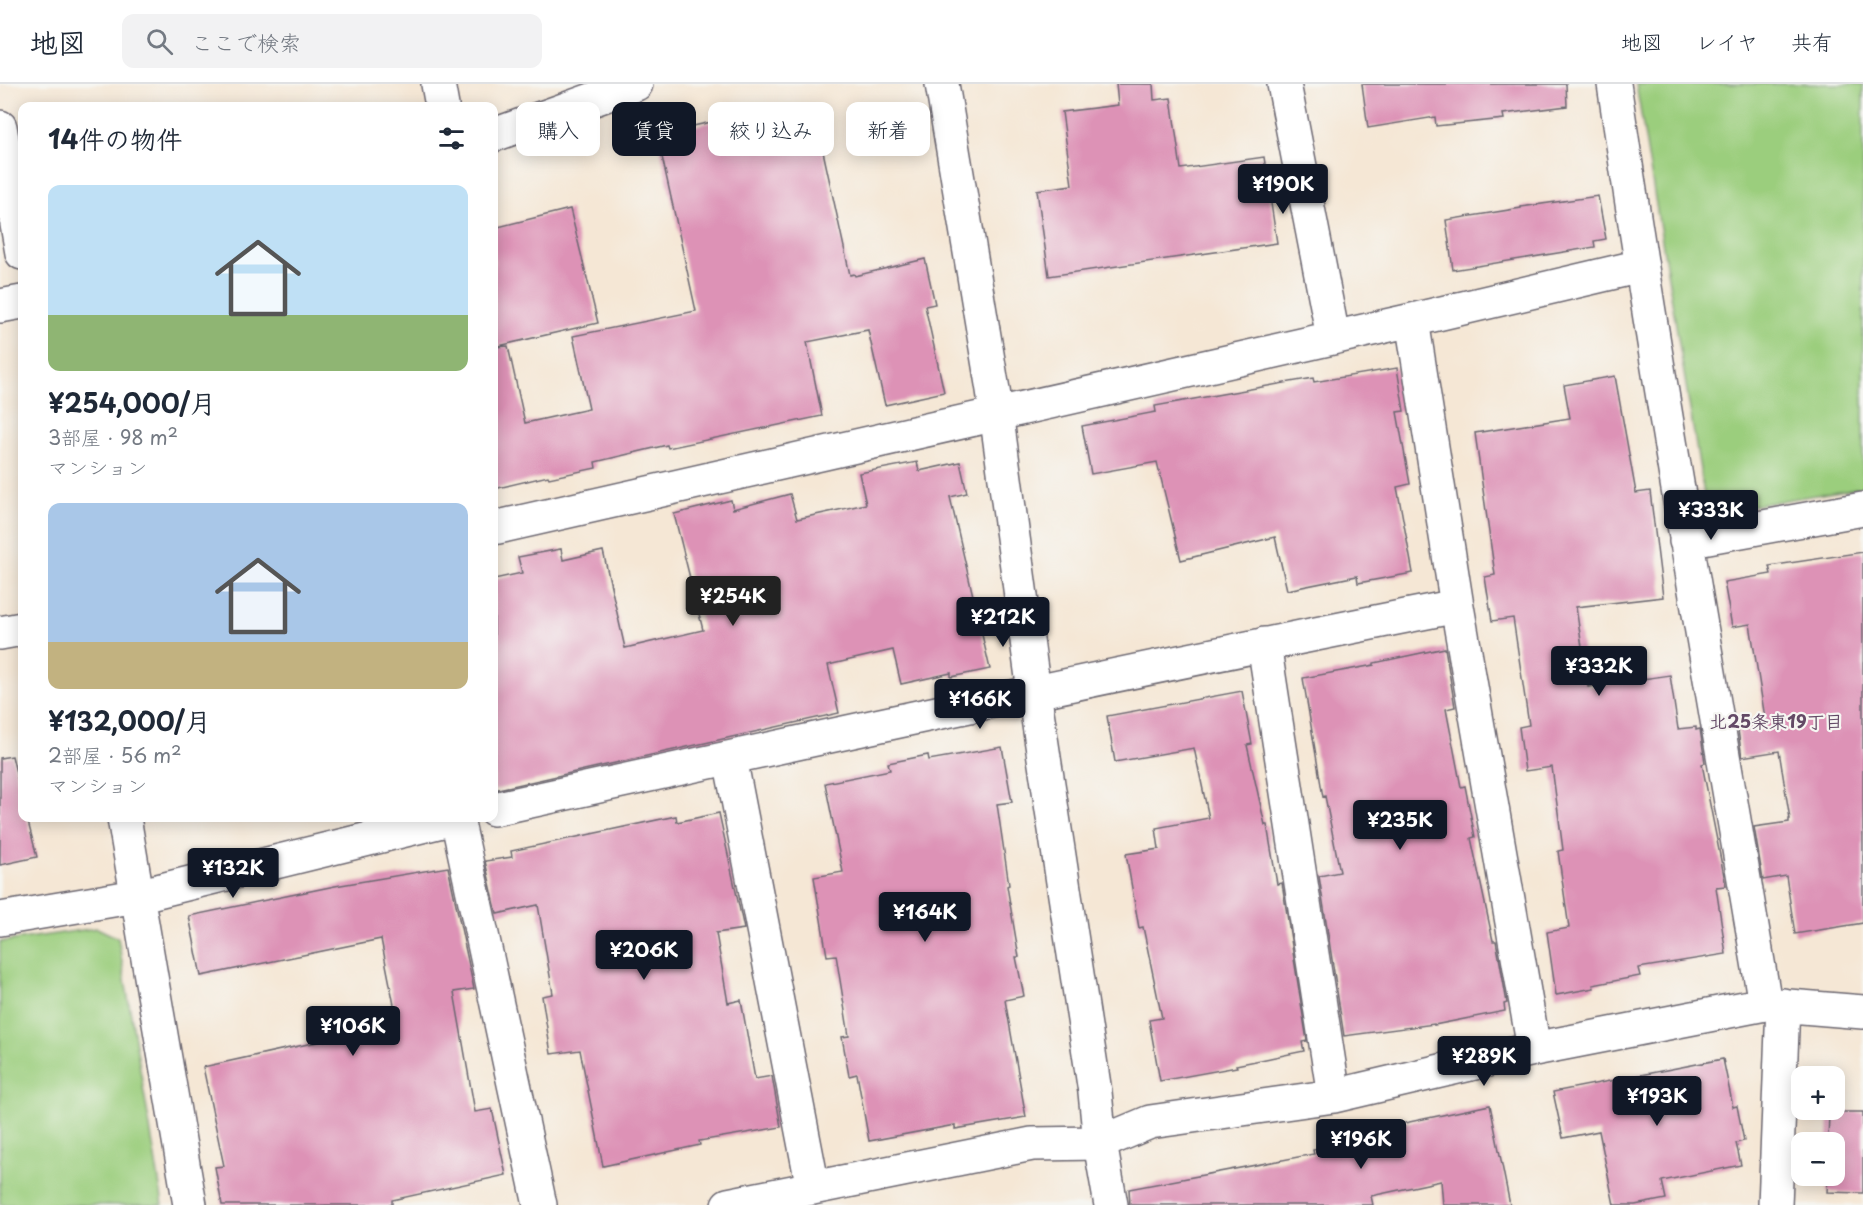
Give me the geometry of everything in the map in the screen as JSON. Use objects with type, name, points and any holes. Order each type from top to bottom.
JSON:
[{"type":"street","points":[[438,84],[441,102]]},
{"type":"street","points":[[498,134],[636,84]]},
{"type":"street","points":[[942,84],[996,415],[1034,692],[1111,1205]]},
{"type":"street","points":[[1284,84],[1333,337]]},
{"type":"street","points":[[1614,84],[1686,541],[1774,1004],[1775,1205]]},
{"type":"street","points":[[0,127],[18,230]]},
{"type":"street","points":[[498,527],[1641,266]]},
{"type":"street","points":[[0,306],[18,303]]},
{"type":"street","points":[[1412,320],[1458,606],[1534,1049]]},
{"type":"street","points":[[1686,541],[1863,509]]},
{"type":"street","points":[[498,808],[1034,692],[1458,606]]},
{"type":"street","points":[[0,633],[18,630]]},
{"type":"street","points":[[1264,644],[1334,1096]]},
{"type":"street","points":[[730,758],[813,1188]]},
{"type":"street","points":[[125,822],[190,1205]]},
{"type":"street","points":[[0,919],[137,896],[440,822]]},
{"type":"street","points":[[457,822],[540,1205]]},
{"type":"street","points":[[728,1205],[1032,1144],[1101,1143],[1150,1122],[1334,1096],[1534,1049],[1774,1004],[1863,1012]]},
{"type":"green space","points":[[1636,84],[1863,84],[1863,487],[1722,511],[1705,500]]},
{"type":"green space","points":[[97,928],[118,938],[163,1205],[0,1205],[0,942]]},
{"type":"building","points":[[1116,84],[1153,84],[1154,100],[1171,98],[1181,169],[1264,157],[1277,243],[1049,276],[1037,190],[1072,185],[1062,112],[1118,105]]},
{"type":"building","points":[[1362,84],[1566,84],[1567,106],[1503,114],[1504,119],[1436,126],[1435,117],[1368,128]]},
{"type":"building","points":[[708,123],[708,156],[824,156],[850,275],[855,276],[925,259],[935,304],[925,306],[944,392],[885,405],[868,330],[807,342],[822,416],[668,448],[667,445],[595,462],[596,468],[498,488],[498,347],[508,346],[525,423],[589,409],[573,336],[696,311],[662,156],[696,156],[696,125]]},
{"type":"building","points":[[1598,196],[1606,239],[1594,241],[1595,247],[1453,270],[1446,220]]},
{"type":"building","points":[[570,209],[598,323],[498,346],[498,227]]},
{"type":"building","points":[[1397,368],[1404,411],[1397,412],[1410,484],[1397,487],[1413,573],[1358,583],[1357,576],[1287,590],[1275,537],[1181,560],[1157,462],[1091,474],[1082,426],[1156,412],[1155,406],[1313,378],[1314,382]]},
{"type":"building","points":[[1615,376],[1636,493],[1650,491],[1663,597],[1576,607],[1588,687],[1670,675],[1678,729],[1696,727],[1696,730],[1700,729],[1705,763],[1702,764],[1726,886],[1716,887],[1726,954],[1638,968],[1640,976],[1556,995],[1547,932],[1569,928],[1558,851],[1563,850],[1552,767],[1525,771],[1519,727],[1529,725],[1513,618],[1492,621],[1485,577],[1495,575],[1475,433],[1570,418],[1564,385]]},
{"type":"building","points":[[917,462],[919,471],[960,462],[967,493],[950,497],[990,669],[951,677],[951,673],[901,684],[893,650],[828,665],[839,713],[498,789],[498,578],[522,573],[518,557],[561,549],[563,560],[603,551],[625,648],[703,630],[674,514],[731,500],[733,509],[790,494],[797,519],[866,504],[859,473]]},
{"type":"building","points":[[1863,552],[1863,923],[1795,934],[1786,876],[1763,880],[1754,827],[1789,822],[1790,819],[1779,751],[1742,757],[1737,723],[1765,718],[1750,624],[1732,627],[1724,582],[1771,574],[1769,566]]},
{"type":"building","points":[[1445,648],[1455,707],[1446,709],[1461,787],[1465,786],[1475,837],[1471,838],[1493,941],[1496,941],[1507,1003],[1504,1004],[1505,1011],[1434,1025],[1344,1036],[1319,876],[1340,872],[1325,796],[1323,797],[1303,678],[1374,665],[1374,663]]},
{"type":"building","points":[[1242,691],[1252,744],[1247,745],[1265,825],[1267,825],[1277,884],[1282,883],[1307,1041],[1302,1042],[1304,1051],[1236,1065],[1237,1067],[1160,1081],[1149,1020],[1162,1018],[1143,927],[1139,928],[1126,854],[1159,849],[1156,828],[1209,818],[1194,748],[1115,762],[1107,716]]},
{"type":"building","points":[[1002,747],[1012,802],[997,804],[1019,957],[1016,957],[1024,996],[1005,1000],[1026,1117],[955,1129],[955,1125],[869,1141],[857,1074],[849,1076],[842,1037],[849,1036],[836,955],[827,956],[814,877],[843,872],[825,783],[890,770],[888,763],[928,755],[929,760]]},
{"type":"building","points":[[12,756],[18,781],[18,822],[28,822],[37,857],[0,865],[0,758]]},
{"type":"building","points":[[719,813],[744,929],[716,933],[728,1003],[741,1000],[755,1079],[772,1076],[781,1127],[699,1141],[700,1145],[603,1166],[580,1050],[551,1054],[542,996],[553,994],[538,905],[497,914],[485,861],[512,857],[511,851],[676,816],[677,822]]},
{"type":"building","points":[[448,867],[474,989],[454,992],[475,1112],[492,1109],[506,1175],[392,1200],[392,1205],[222,1205],[215,1167],[224,1166],[203,1067],[395,1025],[393,1010],[395,1010],[381,939],[201,976],[189,916],[335,886]]},
{"type":"building","points":[[1723,1059],[1733,1107],[1737,1106],[1744,1141],[1736,1143],[1741,1165],[1662,1181],[1666,1199],[1635,1205],[1614,1205],[1599,1131],[1563,1138],[1553,1092]]},
{"type":"building","points":[[1490,1105],[1510,1205],[1443,1205],[1441,1181],[1371,1196],[1373,1205],[1130,1205],[1129,1189],[1314,1154],[1313,1150],[1378,1138],[1376,1129]]},
{"type":"building","points":[[1845,1112],[1863,1112],[1863,1193],[1827,1192],[1827,1186],[1845,1186],[1845,1132],[1828,1132],[1829,1120],[1845,1120]]},
{"type":"district","name":"北25条東19丁目","points":[[1776,720]]}]
